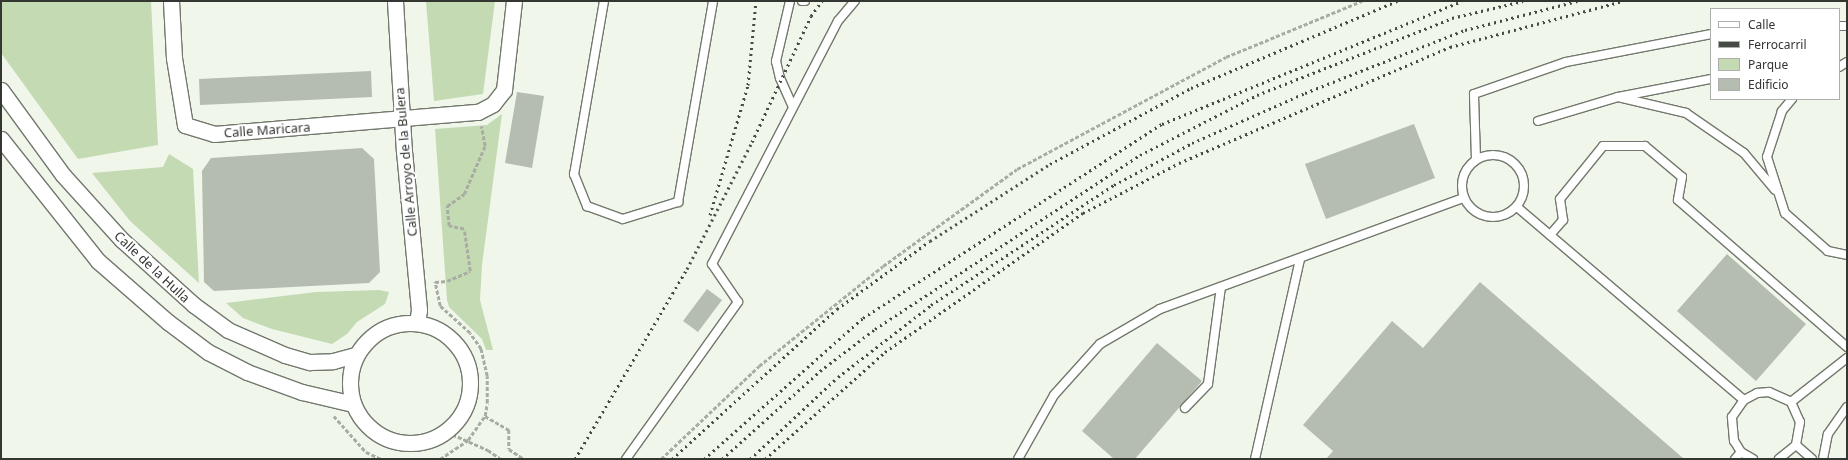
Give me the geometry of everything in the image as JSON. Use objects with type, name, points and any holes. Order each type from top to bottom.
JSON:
[{"type":"street","name":"Calle Maricara","points":[[170,1],[174,58],[185,125],[214,134],[402,118]]},
{"type":"street","name":"Calle Arroyo de la Bulera","points":[[395,1],[402,118],[419,310],[417,323]]},
{"type":"street","points":[[402,118],[478,112],[493,104],[504,90],[514,1]]},
{"type":"street","name":"Calle de la Hulla","points":[[1,90],[63,175],[122,240],[194,305],[228,330],[285,355],[310,362],[333,361],[356,355]]},
{"type":"street","points":[[1,139],[98,261],[168,322],[208,352],[247,372],[302,392],[353,404]]},
{"type":"street","points":[[417,323],[437,329],[453,341],[465,358],[470,378],[469,398],[461,417],[447,432],[430,441],[412,444],[393,442],[376,434],[362,421],[353,404],[350,371],[356,355],[366,340],[381,330],[399,324],[417,323]]},
{"type":"lane","points":[[604,1],[574,174],[587,206],[623,219],[678,202],[713,1]]},
{"type":"lane","points":[[790,1],[776,61],[780,78],[792,105]]},
{"type":"lane","points":[[626,459],[738,302],[712,264],[792,105],[838,21],[855,1]]},
{"type":"lane","points":[[1476,159],[1474,94],[1566,62],[1710,34]]},
{"type":"lane","points":[[1538,121],[1618,97],[1710,79]]},
{"type":"lane","points":[[1618,97],[1686,112],[1744,153],[1778,194]]},
{"type":"lane","points":[[1791,100],[1782,111],[1767,157],[1778,194],[1785,213],[1828,251],[1847,255]]},
{"type":"lane","points":[[1550,235],[1563,220],[1560,199],[1603,146],[1645,146],[1682,177],[1678,200],[1847,347]]},
{"type":"lane","points":[[1486,154],[1499,155],[1517,166],[1524,187],[1517,207],[1504,215],[1488,217],[1469,206],[1464,198],[1463,176],[1476,159],[1486,154]]},
{"type":"lane","points":[[1018,459],[1054,395],[1100,344],[1160,309],[1464,198]]},
{"type":"lane","points":[[1517,207],[1744,400]]},
{"type":"lane","points":[[1254,459],[1300,259]]},
{"type":"lane","points":[[1185,408],[1208,384],[1221,287]]},
{"type":"lane","points":[[1791,402],[1847,358]]},
{"type":"lane","points":[[1753,459],[1741,452],[1731,429],[1732,417],[1744,400],[1757,393],[1769,392],[1791,402],[1800,422],[1796,445],[1778,459]]},
{"type":"lane","points":[[1823,459],[1828,434],[1847,407]]},
{"type":"lane","points":[[1796,445],[1812,459]]},
{"type":"lane","points":[[1735,459],[1741,452]]},
{"type":"path","points":[[661,459],[771,357],[883,266],[1018,169],[1226,57],[1362,1]]},
{"type":"path","points":[[440,459],[468,440],[485,416],[487,376],[481,349],[470,333],[440,306],[435,282],[447,281],[470,271],[464,229],[449,226],[447,206],[464,194],[485,146],[478,112]]},
{"type":"path","points":[[328,414],[346,428],[366,452],[381,459]]},
{"type":"path","points":[[485,416],[509,430],[509,448],[524,459]]},
{"type":"path","points":[[447,432],[468,440],[488,450],[501,459]]},
{"type":"green space","points":[[1,1],[151,1],[158,145],[78,159],[1,53]]},
{"type":"green space","points":[[426,1],[495,1],[483,94],[434,101]]},
{"type":"green space","points":[[502,114],[482,265],[480,300],[493,350],[486,350],[482,339],[449,307],[447,300],[435,129],[487,125]]},
{"type":"green space","points":[[169,154],[193,169],[199,283],[130,221],[92,173],[163,167]]},
{"type":"green space","points":[[379,290],[389,292],[385,304],[357,322],[347,334],[332,344],[272,329],[243,318],[226,303],[316,292]]},
{"type":"building","points":[[371,71],[372,97],[200,105],[199,79]]},
{"type":"building","points":[[517,92],[544,96],[532,168],[505,163]]},
{"type":"building","points":[[1414,124],[1435,178],[1326,219],[1305,164]]},
{"type":"building","points":[[362,148],[374,159],[380,272],[369,283],[214,291],[204,282],[202,171],[211,158]]},
{"type":"building","points":[[1727,254],[1806,324],[1756,381],[1677,311]]},
{"type":"building","points":[[1480,282],[1684,459],[1326,459],[1333,451],[1303,425],[1392,321],[1423,348]]},
{"type":"building","points":[[707,289],[722,300],[698,332],[683,321]]},
{"type":"building","points":[[1157,343],[1202,381],[1135,459],[1114,459],[1082,431]]},
{"type":"railway","points":[[710,215],[748,85],[756,1]]},
{"type":"railway","points":[[575,459],[687,269],[752,142],[811,16],[822,1]]},
{"type":"railway","points":[[672,459],[837,309],[930,241],[1050,164],[1191,88],[1397,1]]},
{"type":"railway","points":[[704,459],[863,318],[1162,124],[1462,1]]},
{"type":"railway","points":[[722,459],[820,371],[875,329],[1140,155],[1257,95],[1452,18],[1523,1]]},
{"type":"railway","points":[[750,459],[838,377],[931,305],[1114,185],[1192,143],[1305,93],[1465,30],[1577,1]]},
{"type":"railway","points":[[765,459],[885,352],[1083,213],[1179,163],[1450,47],[1623,1]]}]
